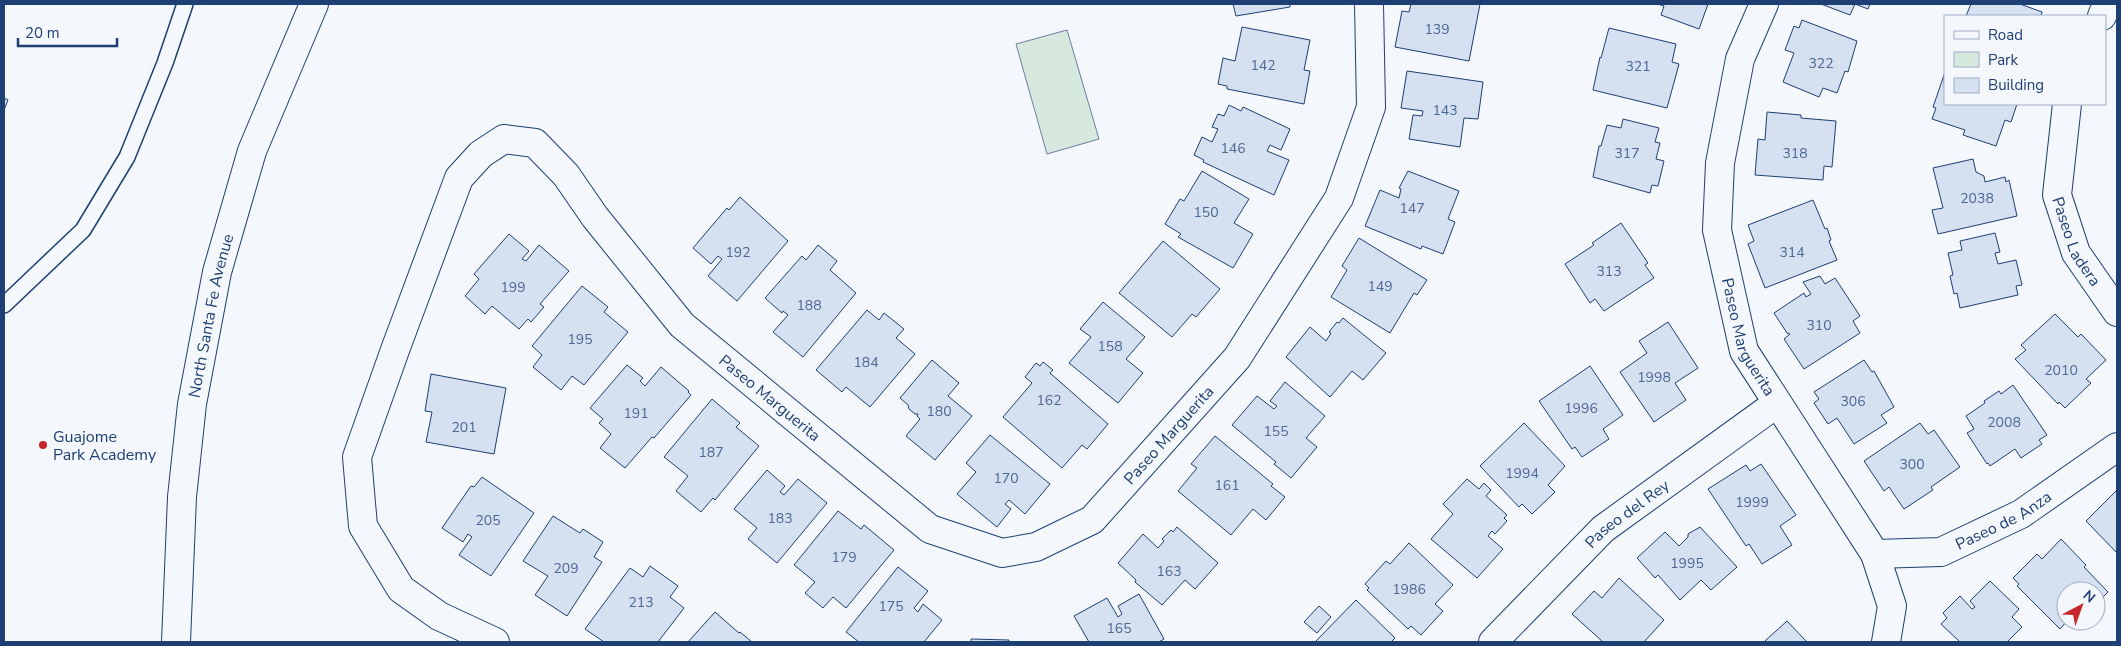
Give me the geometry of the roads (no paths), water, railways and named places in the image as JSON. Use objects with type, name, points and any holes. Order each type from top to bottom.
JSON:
[{"type":"street","name":"North Santa Fe Avenue","points":[[176,642],[182,497],[192,404],[217,272],[252,150],[314,4]]},
{"type":"street","name":"Paseo Marguerita","points":[[495,642],[439,616],[401,590],[363,526],[358,457],[395,350],[459,178],[481,154],[504,139],[535,143],[566,175],[595,217],[682,325],[930,530],[1002,554],[1036,547],[1092,520],[1237,358],[1339,198],[1371,107],[1370,4]]},
{"type":"street","name":"Paseo Marguerita","points":[[1764,4],[1740,59],[1720,163],[1717,230],[1744,351],[1776,404],[1875,554],[1892,606],[1886,642]]},
{"type":"street","name":"Paseo Ladera","points":[[2067,105],[2057,195],[2076,253],[2117,312]]},
{"type":"street","name":"Paseo del Rey","points":[[1493,642],[1603,529],[1776,404]]},
{"type":"street","name":"Paseo de Anza","points":[[1875,554],[1941,552],[2022,514],[2117,447]]},
{"type":"lane","points":[[4,304],[83,230],[127,157],[165,63],[185,4]]},
{"type":"place","name":"Guajome Park Academy","points":[[43,445]]}]
